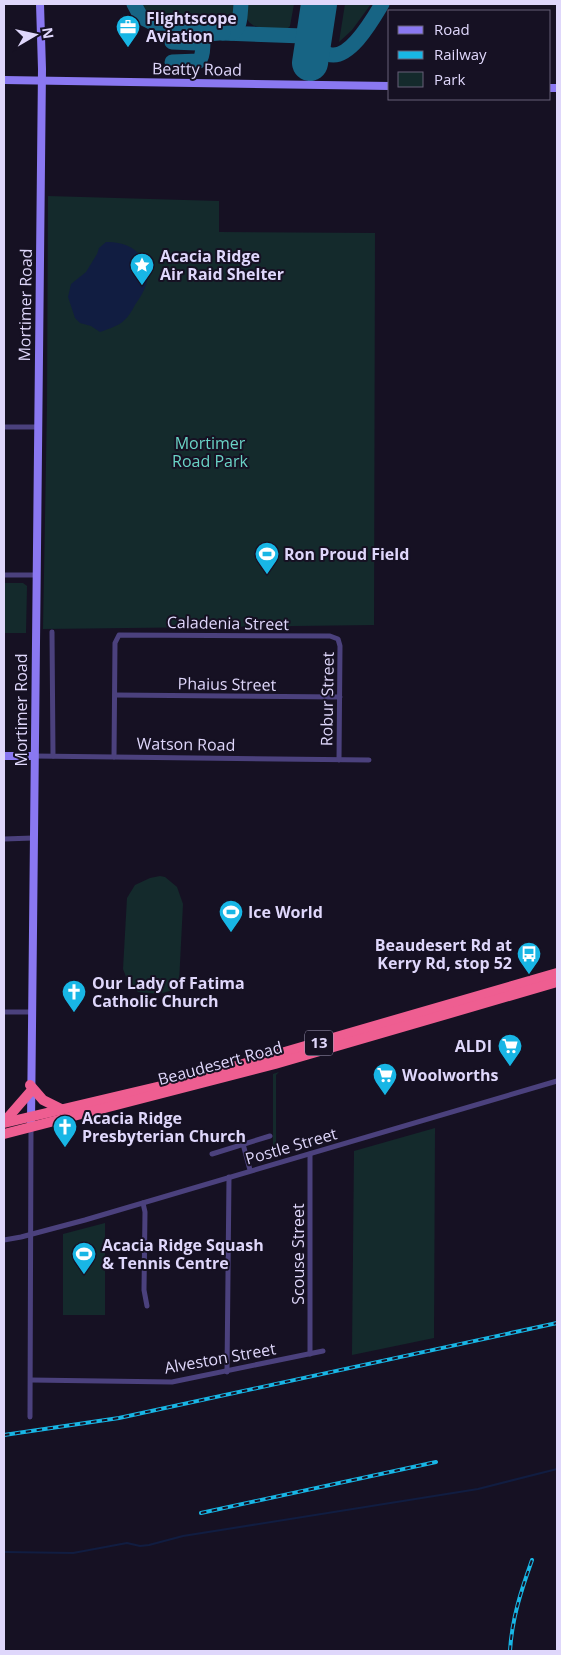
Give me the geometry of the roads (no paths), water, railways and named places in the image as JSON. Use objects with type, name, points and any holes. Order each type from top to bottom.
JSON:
[{"type":"highway","name":"Beaudesert Road","points":[[4,1134],[61,1110],[195,1078],[557,973]]},
{"type":"highway","name":"Beaudesert Road","points":[[4,1123],[31,1122],[275,1064],[557,982]]},
{"type":"highway","points":[[4,1123],[31,1088],[44,1100],[61,1110]]},
{"type":"main road","name":"Mortimer Road","points":[[31,1122],[41,81],[40,4]]},
{"type":"main road","name":"Beatty Road","points":[[4,80],[388,86]]},
{"type":"main road","name":"Watson Road","points":[[4,756],[34,756]]},
{"type":"street","points":[[4,427],[37,427]]},
{"type":"street","points":[[4,575],[36,576]]},
{"type":"street","name":"Mortimer Road","points":[[52,632],[53,756]]},
{"type":"street","name":"Caladenia Street","points":[[115,695],[115,643],[118,637],[123,634],[330,636],[338,639]]},
{"type":"street","name":"Robur Street","points":[[338,639],[340,646],[339,760]]},
{"type":"street","points":[[114,757],[115,695]]},
{"type":"street","name":"Phaius Street","points":[[115,695],[340,697]]},
{"type":"street","name":"Watson Road","points":[[34,756],[368,760]]},
{"type":"street","points":[[4,839],[33,838]]},
{"type":"street","points":[[4,1012],[32,1012]]},
{"type":"street","name":"Postle Street","points":[[4,1240],[143,1203],[557,1081]]},
{"type":"street","name":"Mortimer Road","points":[[30,1417],[31,1122]]},
{"type":"street","points":[[212,1154],[270,1136]]},
{"type":"street","points":[[243,1144],[250,1170]]},
{"type":"street","name":"Scouse Street","points":[[310,1154],[310,1354]]},
{"type":"street","points":[[228,1372],[229,1177]]},
{"type":"street","points":[[143,1203],[145,1212],[144,1290],[147,1306]]},
{"type":"street","name":"Alveston Street","points":[[30,1380],[172,1382],[323,1351]]},
{"type":"water","points":[[106,242],[123,244],[137,251],[146,264],[147,281],[140,297],[125,319],[116,326],[100,332],[91,326],[80,323],[75,318],[68,297],[71,284],[86,272],[99,248]]},
{"type":"waterway","points":[[4,1552],[73,1553],[127,1543],[140,1546],[149,1545],[183,1536],[478,1489],[557,1469]]},
{"type":"railway","points":[[4,1435],[119,1418],[557,1323]]},
{"type":"railway","points":[[201,1513],[436,1462]]},
{"type":"railway","points":[[510,1651],[518,1605],[532,1560]]},
{"type":"place","name":"Flightscope Aviation","points":[[128,48]]},
{"type":"place","name":"Acacia Ridge Air Raid Shelter","points":[[142,286]]},
{"type":"place","name":"Ron Proud Field","points":[[267,575]]},
{"type":"place","name":"Ice World","points":[[231,933]]},
{"type":"place","name":"Beaudesert Rd at Kerry Rd, stop 52","points":[[529,975]]},
{"type":"place","name":"Our Lady of Fatima Catholic Church","points":[[74,1013]]},
{"type":"place","name":"ALDI","points":[[510,1067]]},
{"type":"place","name":"Woolworths","points":[[385,1096]]},
{"type":"place","name":"Acacia Ridge Presbyterian Church","points":[[65,1148]]},
{"type":"place","name":"Acacia Ridge Squash & Tennis Centre","points":[[84,1275]]},
{"type":"park label","name":"Mortimer Road Park","points":[[210,452]]}]
